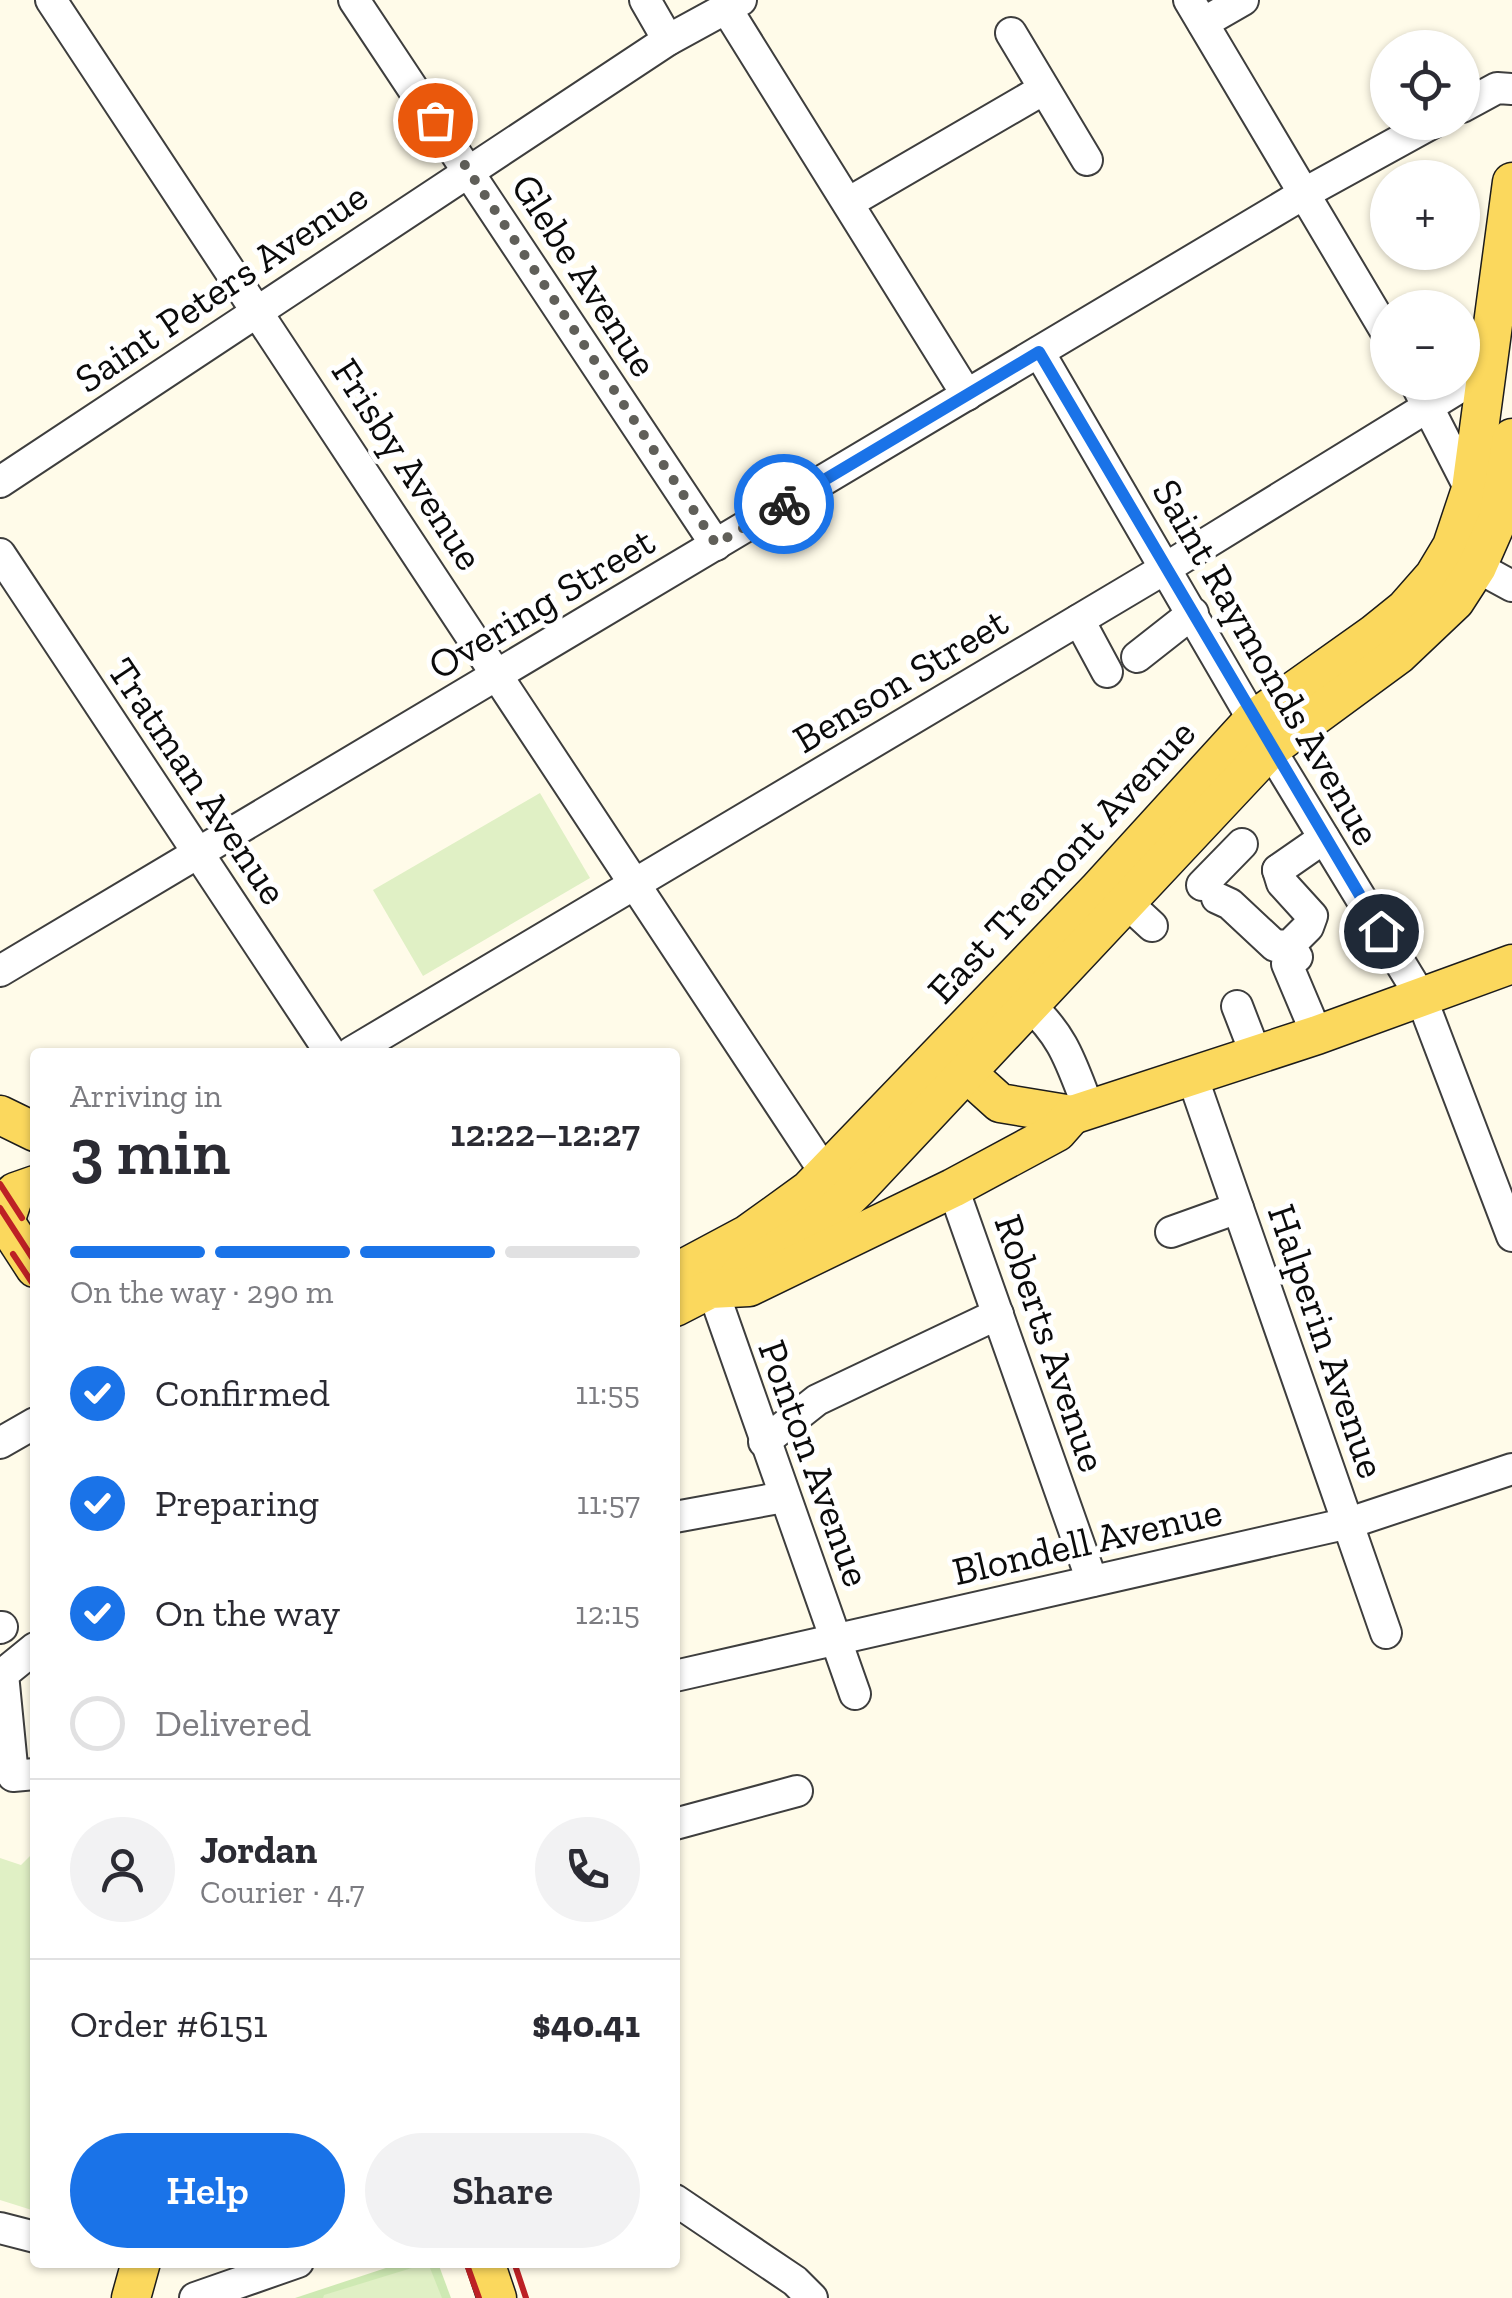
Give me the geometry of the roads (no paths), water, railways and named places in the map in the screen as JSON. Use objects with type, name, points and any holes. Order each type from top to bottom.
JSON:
[{"type":"main road","name":"East Tremont Avenue","points":[[705,1276],[742,1272],[828,1217],[954,1062],[1261,735],[1405,609],[1452,546],[1471,489],[1486,370],[1505,278],[1512,182]]},
{"type":"main road","name":"East Tremont Avenue","points":[[680,1302],[954,1062],[1139,914],[1196,879],[1261,735],[1428,630],[1477,567],[1505,522],[1511,456]]},
{"type":"main road","points":[[705,1276],[750,1287],[953,1188],[1057,1132],[1081,1112],[1317,1035],[1512,964]]},
{"type":"main road","points":[[954,1062],[1000,1103],[1081,1112]]},
{"type":"main road","points":[[0,1115],[30,1130]]},
{"type":"main road","points":[[30,1187],[15,1192],[10,1221],[30,1259]]},
{"type":"main road","points":[[131,2298],[139,2268]]},
{"type":"main road","points":[[486,2268],[498,2298]]},
{"type":"street","name":"Frisby Avenue","points":[[51,0],[260,310],[826,1174]]},
{"type":"street","name":"Glebe Avenue","points":[[354,0],[716,544]]},
{"type":"street","points":[[645,0],[668,40]]},
{"type":"street","points":[[1244,0],[1196,12],[1370,306]]},
{"type":"street","name":"Saint Peters Avenue","points":[[0,482],[668,40],[734,4]]},
{"type":"street","points":[[734,4],[848,203],[967,395]]},
{"type":"street","points":[[1011,34],[1086,160]]},
{"type":"street","points":[[848,203],[1044,88]]},
{"type":"street","points":[[1480,97],[1497,88],[1512,88]]},
{"type":"street","name":"Overing Street","points":[[0,971],[1304,194],[1402,140]]},
{"type":"street","name":"Saint Raymonds Avenue","points":[[1039,352],[1261,735],[1422,997],[1512,1236]]},
{"type":"street","name":"Benson Street","points":[[1480,372],[1486,370]]},
{"type":"street","name":"Benson Street","points":[[359,1048],[1166,568],[1414,400]]},
{"type":"street","points":[[1424,400],[1471,489],[1479,514],[1477,567],[1512,586]]},
{"type":"street","name":"Tratman Avenue","points":[[0,554],[327,1048]]},
{"type":"street","points":[[1137,657],[1192,613]]},
{"type":"street","points":[[1079,620],[1107,672]]},
{"type":"street","points":[[1274,867],[1324,838]]},
{"type":"street","points":[[1242,844],[1196,879],[1275,946],[1290,945],[1310,924],[1312,916],[1282,883],[1274,867]]},
{"type":"street","points":[[1274,867],[1314,896],[1325,915],[1321,928]]},
{"type":"street","points":[[1292,961],[1317,1035]]},
{"type":"street","points":[[1028,1004],[1056,1028],[1065,1044],[1081,1112]]},
{"type":"street","points":[[1237,1006],[1256,1055]]},
{"type":"street","name":"Halperin Avenue","points":[[1192,1076],[1386,1632]]},
{"type":"street","name":"Roberts Avenue","points":[[953,1188],[1092,1581]]},
{"type":"street","points":[[1172,1232],[1238,1208]]},
{"type":"street","name":"Ponton Avenue","points":[[705,1276],[855,1694]]},
{"type":"street","points":[[764,1442],[817,1400],[998,1314]]},
{"type":"street","points":[[0,1444],[30,1426]]},
{"type":"street","name":"Blondell Avenue","points":[[680,1675],[1349,1523],[1512,1469]]},
{"type":"street","points":[[680,1516],[784,1497]]},
{"type":"street","points":[[30,1652],[3,1674],[12,1776],[30,1774]]},
{"type":"street","points":[[680,1823],[796,1791]]},
{"type":"street","points":[[680,2203],[795,2281],[812,2298]]},
{"type":"street","points":[[0,2228],[30,2235]]},
{"type":"street","points":[[202,2297],[282,2268]]},
{"type":"railway","points":[[0,1184],[22,1218]]},
{"type":"railway","points":[[0,1208],[30,1254]]},
{"type":"railway","points":[[13,1254],[30,1280]]},
{"type":"railway","points":[[468,2268],[479,2298]]},
{"type":"railway","points":[[516,2268],[526,2298]]}]
